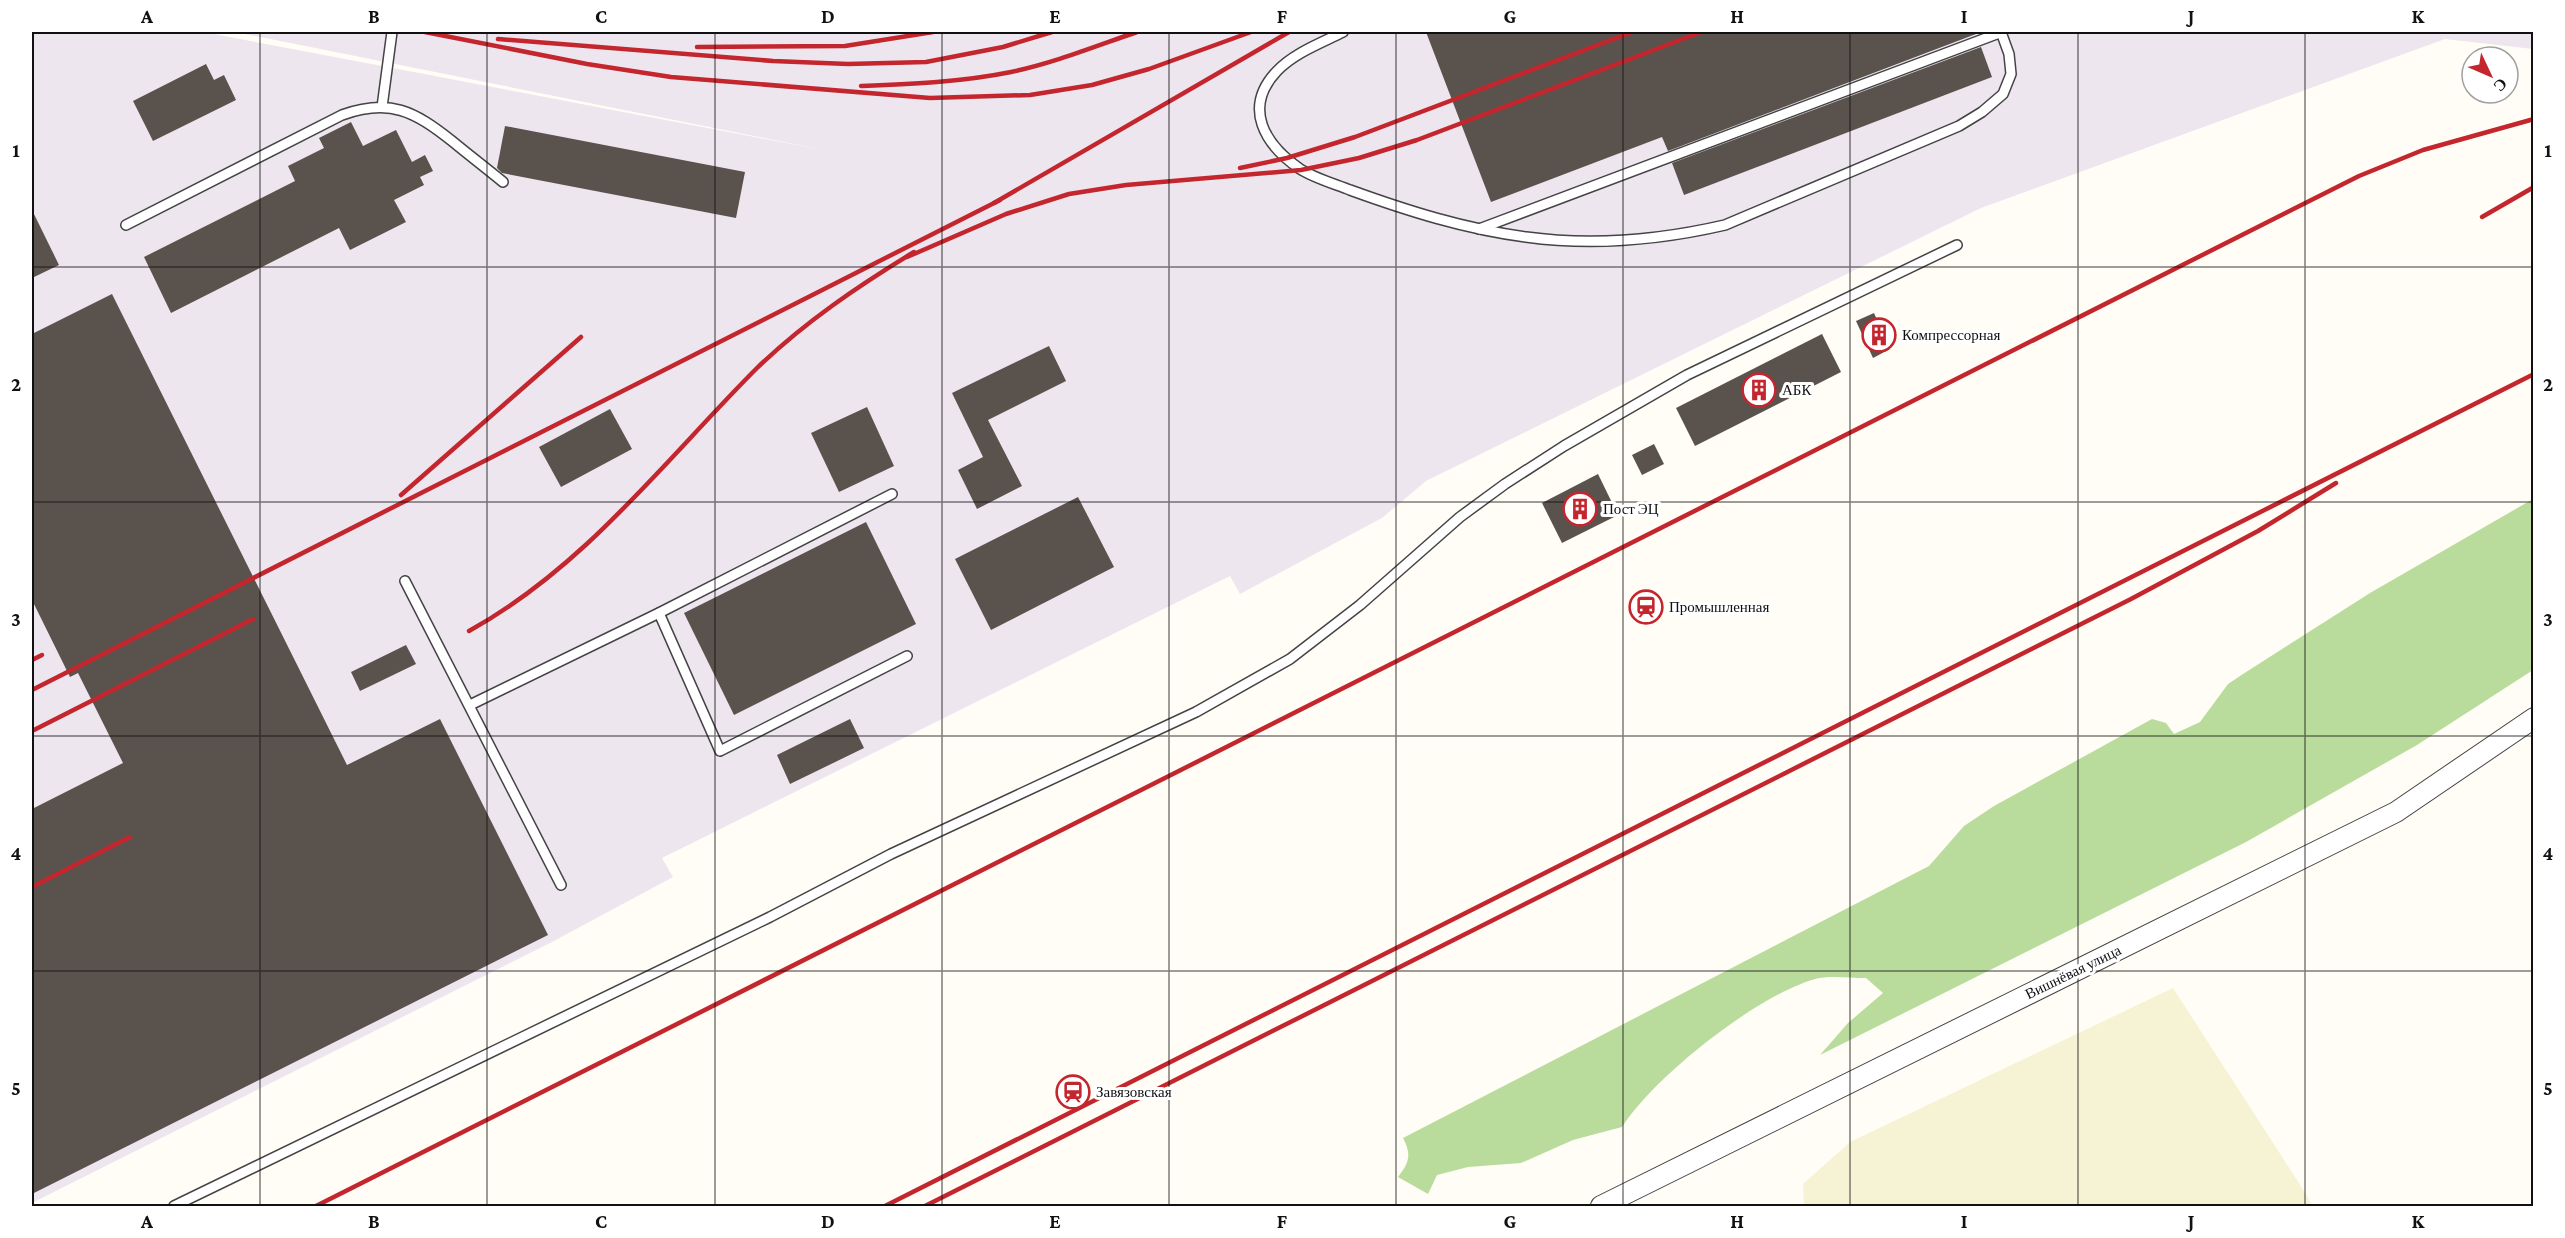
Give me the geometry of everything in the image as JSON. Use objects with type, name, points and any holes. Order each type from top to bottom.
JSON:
[{"type":"street","name":"Вишнёвая улица","points":[[1609,1205],[2396,812],[2534,718]]},
{"type":"lane","points":[[382,107],[384,76],[392,32]]},
{"type":"lane","points":[[1343,32],[1290,60],[1276,72],[1266,86],[1259,111],[1260,123],[1272,145],[1301,170],[1418,214],[1479,229],[1527,237],[1585,241],[1637,240],[1689,233],[1725,225],[1959,126],[1982,112],[2003,94],[2011,74],[2009,54],[2001,32],[1479,229]]},
{"type":"lane","points":[[126,225],[342,116],[368,108],[382,107],[411,112],[428,122],[503,182]]},
{"type":"lane","points":[[174,1206],[770,917],[891,854],[1196,712],[1298,653],[1360,605],[1460,517],[1505,484],[1564,446],[1687,375],[1957,245]]},
{"type":"lane","points":[[470,705],[659,613],[892,494]]},
{"type":"lane","points":[[405,581],[561,885]]},
{"type":"lane","points":[[659,613],[720,751],[907,656]]},
{"type":"shaded area","points":[[32,32],[203,32],[829,151],[235,32],[2533,32],[2533,49],[2520,48],[2520,45],[2445,39],[1981,208],[1426,481],[1382,518],[1240,594],[1230,576],[662,858],[673,877],[552,942],[32,1203]]},
{"type":"shaded area","points":[[2173,988],[2312,1206],[1804,1206],[1803,1184],[1850,1142]]},
{"type":"green space","points":[[2533,499],[2533,670],[2417,745],[2246,842],[1820,1055],[1848,1023],[1883,993],[1866,978],[1815,979],[1791,988],[1765,1002],[1709,1040],[1682,1062],[1637,1107],[1622,1127],[1573,1140],[1521,1163],[1468,1167],[1437,1175],[1428,1194],[1398,1177],[1408,1159],[1408,1149],[1403,1138],[1929,866],[1964,826],[1994,806],[2152,719],[2166,723],[2174,734],[2200,722],[2228,684],[2370,593]]},
{"type":"building","points":[[1426,32],[1975,32],[1976,34],[1668,151],[1662,137],[1491,202]]},
{"type":"building","points":[[1981,47],[1992,77],[1684,195],[1672,163]]},
{"type":"building","points":[[206,64],[214,80],[224,75],[236,100],[153,141],[133,101]]},
{"type":"building","points":[[351,122],[363,146],[396,130],[412,162],[425,155],[433,171],[420,177],[424,185],[394,200],[406,222],[350,250],[339,228],[171,313],[144,257],[295,181],[288,166],[324,148],[319,138]]},
{"type":"building","points":[[505,126],[745,172],[736,218],[502,173],[497,168]]},
{"type":"building","points":[[32,210],[59,265],[32,278]]},
{"type":"building","points":[[112,294],[347,765],[440,719],[548,935],[32,1194],[32,809],[123,763],[78,673],[70,677],[32,600],[32,334]]},
{"type":"building","name":"Компрессорная","points":[[1874,313],[1890,349],[1873,358],[1856,321]]},
{"type":"building","name":"АБК","points":[[1822,334],[1841,372],[1695,446],[1676,408]]},
{"type":"building","points":[[1049,346],[1066,381],[988,420],[1022,486],[977,509],[958,470],[983,457],[952,393]]},
{"type":"building","points":[[867,407],[894,466],[839,492],[811,433]]},
{"type":"building","points":[[610,409],[632,449],[561,487],[539,447]]},
{"type":"building","points":[[1654,444],[1664,464],[1642,475],[1632,455]]},
{"type":"building","name":"Пост ЭЦ","points":[[1598,474],[1618,515],[1562,543],[1542,503]]},
{"type":"building","points":[[1078,497],[1114,567],[991,630],[955,559]]},
{"type":"building","points":[[866,522],[916,624],[734,715],[684,613]]},
{"type":"building","points":[[406,645],[416,664],[360,691],[351,672]]},
{"type":"building","points":[[850,719],[864,748],[790,784],[777,755]]},
{"type":"railway","points":[[425,32],[587,64],[671,77],[930,98],[1030,95],[1092,85],[1149,69],[1251,32]]},
{"type":"railway","points":[[697,47],[845,46],[933,32]]},
{"type":"railway","points":[[498,39],[773,61],[848,64],[926,62],[1003,47],[1052,32]]},
{"type":"railway","points":[[861,86],[955,80],[1011,72],[1059,59],[1137,32]]},
{"type":"railway","points":[[994,203],[1289,32]]},
{"type":"railway","points":[[1240,168],[1287,158],[1355,137],[1632,32]]},
{"type":"railway","points":[[907,257],[1006,214],[1069,194],[1126,185],[1301,170],[1359,158],[1417,140],[1701,32]]},
{"type":"railway","points":[[316,1206],[2359,176],[2423,150],[2534,119]]},
{"type":"railway","points":[[2482,217],[2534,187]]},
{"type":"railway","points":[[32,690],[1000,200]]},
{"type":"railway","points":[[469,631],[511,605],[587,544],[775,351],[852,292],[914,252]]},
{"type":"railway","points":[[401,495],[581,337]]},
{"type":"railway","points":[[885,1206],[2534,374]]},
{"type":"railway","points":[[925,1206],[2131,599],[2258,531],[2336,483]]},
{"type":"railway","points":[[32,731],[253,619]]},
{"type":"railway","points":[[32,660],[42,655]]},
{"type":"railway","points":[[32,887],[130,837]]},
{"type":"place","name":"Компрессорная","points":[[1879,335]]},
{"type":"place","name":"АБК","points":[[1759,390]]},
{"type":"place","name":"Пост ЭЦ","points":[[1580,509]]},
{"type":"place","name":"Промышленная","points":[[1646,607]]},
{"type":"place","name":"Завязовская","points":[[1073,1092]]}]
